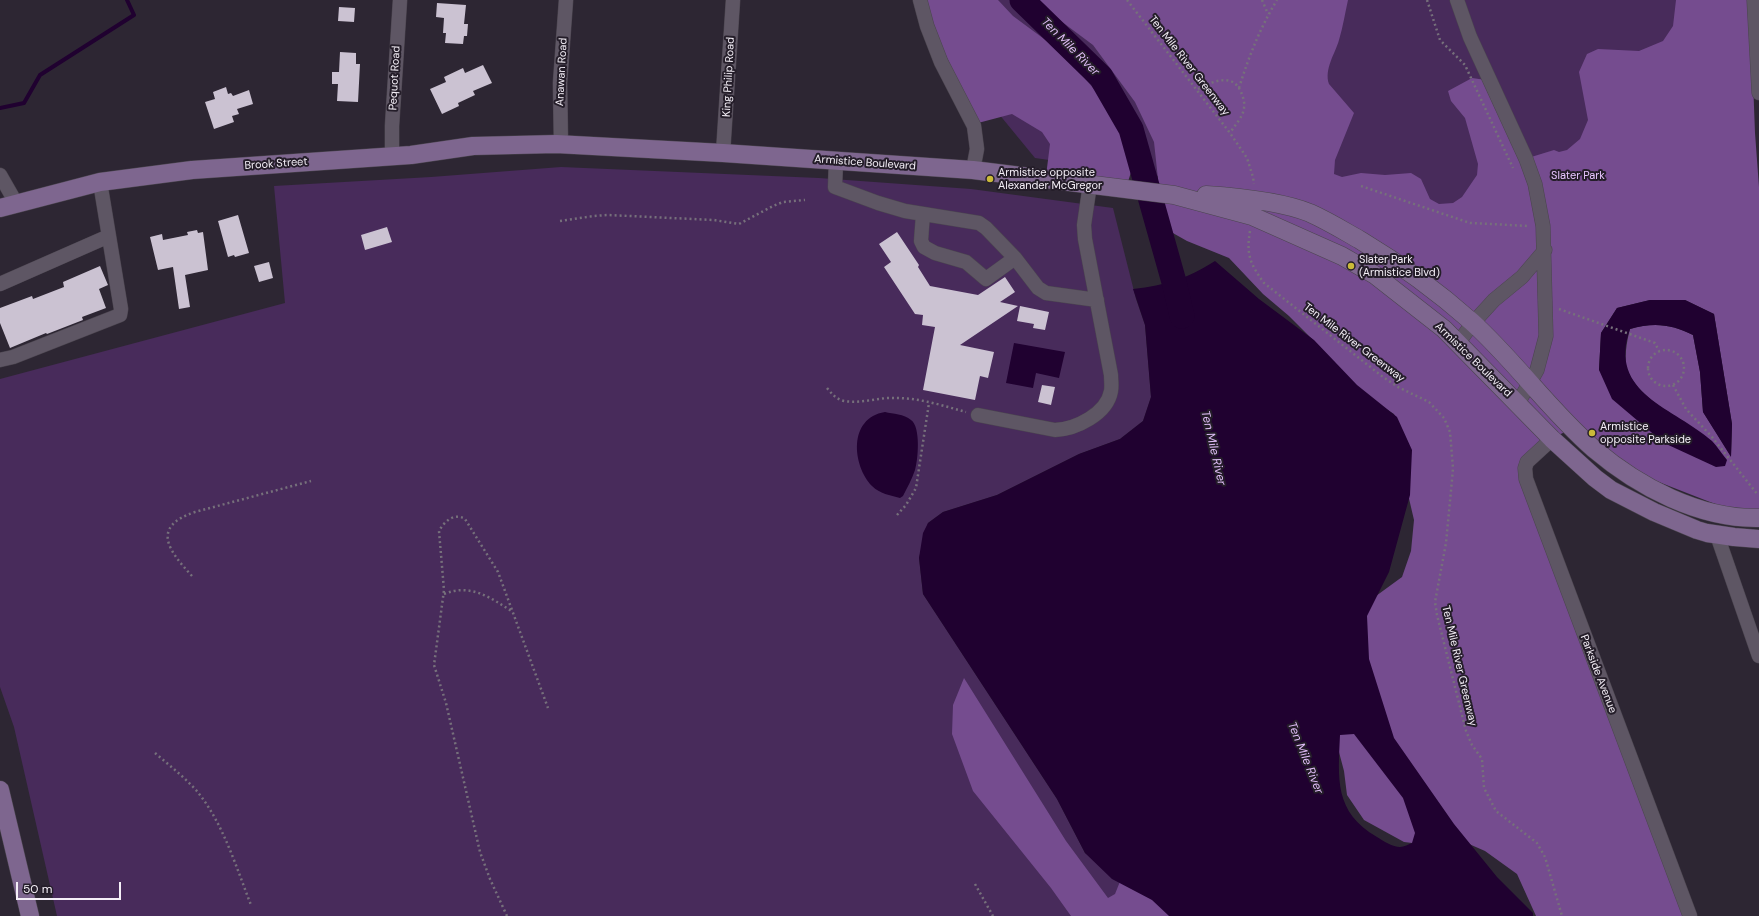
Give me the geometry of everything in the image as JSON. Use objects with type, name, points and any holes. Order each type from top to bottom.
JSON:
[{"type":"main road","name":"Brook Street","points":[[8,205],[100,182],[192,170],[392,156],[473,146],[558,144]]},
{"type":"main road","name":"Armistice Boulevard","points":[[558,144],[723,153],[973,170],[1174,195],[1205,194],[1235,196],[1253,208],[1375,275],[1444,329],[1552,439],[1595,478],[1611,490],[1676,522],[1702,532],[1717,535],[1759,538]]},
{"type":"main road","name":"Armistice Boulevard","points":[[1253,208],[1310,213],[1338,227],[1416,275],[1473,323],[1595,449],[1640,482],[1694,507],[1733,516],[1759,518]]},
{"type":"main road","points":[[0,790],[30,916]]},
{"type":"street","name":"Pequot Road","points":[[392,156],[392,126],[400,0]]},
{"type":"street","name":"Anawan Road","points":[[558,144],[560,83],[566,0]]},
{"type":"street","name":"King Philip Road","points":[[723,153],[733,0]]},
{"type":"street","points":[[920,0],[927,26],[941,62],[974,126],[977,149],[973,170]]},
{"type":"street","points":[[1457,0],[1470,37],[1517,139],[1535,184],[1543,226],[1545,250],[1546,336],[1536,370],[1518,403]]},
{"type":"street","points":[[1754,0],[1759,93]]},
{"type":"street","points":[[836,161],[835,187],[905,211],[979,223],[986,228],[1015,258],[1038,288],[1046,293],[1097,300]]},
{"type":"street","points":[[0,175],[8,205]]},
{"type":"street","points":[[0,360],[120,315],[121,309],[100,182]]},
{"type":"street","points":[[978,415],[1055,430],[1064,430],[1098,412],[1106,402],[1111,391],[1111,375],[1085,239],[1084,225],[1090,184]]},
{"type":"street","points":[[923,214],[921,241],[924,247],[935,253],[966,262],[986,279],[1015,258]]},
{"type":"street","points":[[0,284],[108,236]]},
{"type":"street","points":[[1458,343],[1473,323],[1494,300],[1522,277],[1545,250]]},
{"type":"street","name":"Parkside Avenue","points":[[1552,439],[1527,462],[1525,468],[1526,479],[1690,916]]},
{"type":"street","points":[[1717,535],[1759,656]]},
{"type":"path","name":"Ten Mile River Greenway","points":[[1127,0],[1198,89],[1247,158],[1253,177],[1253,208],[1248,240],[1250,262],[1264,283],[1383,377],[1398,387],[1428,402],[1444,418],[1450,432],[1453,468],[1446,543],[1436,592],[1437,615],[1466,731],[1472,745],[1482,759],[1484,788],[1496,811],[1537,843],[1545,857],[1562,916]]},
{"type":"path","points":[[1262,0],[1268,14]]},
{"type":"path","points":[[1240,88],[1248,58],[1263,23],[1277,0]]},
{"type":"path","points":[[1427,0],[1440,40],[1465,65],[1514,170]]},
{"type":"path","points":[[1198,89],[1212,81],[1224,80],[1234,83],[1240,88],[1244,99],[1244,108],[1239,120],[1230,133]]},
{"type":"path","points":[[1361,186],[1470,223],[1530,226]]},
{"type":"path","points":[[560,221],[608,215],[714,220],[739,224],[783,202],[805,200]]},
{"type":"path","points":[[1557,309],[1655,343],[1660,351]]},
{"type":"path","points":[[1672,350],[1677,353],[1684,364],[1683,375],[1680,380],[1673,385],[1664,386],[1658,384],[1650,376],[1648,364],[1660,351],[1672,350]]},
{"type":"path","points":[[1673,385],[1686,409],[1712,437],[1758,495]]},
{"type":"path","points":[[827,388],[834,397],[843,401],[896,398],[929,403],[978,415]]},
{"type":"path","points":[[897,515],[906,505],[916,488],[929,403]]},
{"type":"path","points":[[192,576],[174,556],[169,544],[168,530],[173,522],[195,512],[310,481]]},
{"type":"path","points":[[507,916],[490,879],[480,852],[446,703],[434,665],[444,594],[443,565],[439,531],[447,520],[458,516],[465,519],[498,572],[548,708]]},
{"type":"path","points":[[444,594],[459,590],[474,591],[493,600],[514,613]]},
{"type":"path","points":[[155,753],[180,774],[206,804],[230,853],[251,905]]},
{"type":"path","points":[[975,884],[993,916]]},
{"type":"green space","points":[[919,0],[998,0],[1013,16],[1063,53],[1106,103],[1128,147],[1132,169],[1126,188],[1046,176],[1050,144],[1042,132],[1012,114],[978,123]]},
{"type":"green space","name":"Slater Park","points":[[939,0],[1745,0],[1759,272],[1284,194],[1035,158],[971,80]]},
{"type":"green space","points":[[1036,0],[1348,0],[1340,35],[1329,67],[1328,78],[1329,84],[1354,113],[1335,160],[1334,174],[1342,177],[1361,173],[1385,175],[1411,173],[1421,179],[1430,199],[1439,204],[1453,203],[1462,197],[1477,175],[1478,164],[1465,118],[1451,101],[1448,91],[1472,78],[1493,81],[1528,158],[1554,150],[1559,152],[1567,150],[1580,139],[1588,120],[1579,72],[1587,54],[1598,49],[1639,51],[1663,41],[1673,26],[1676,0],[1750,0],[1755,133],[1759,187],[1759,514],[1733,511],[1651,479],[1610,454],[1580,425],[1550,439],[1526,470],[1690,916],[1536,916],[1517,874],[1485,851],[1469,844],[1437,846],[1404,842],[1364,820],[1347,795],[1344,771],[1335,737],[1354,612],[1402,577],[1411,551],[1414,520],[1407,490],[1410,456],[1394,414],[1348,385],[1317,344],[1289,316],[1263,294],[1229,258],[1187,241],[1164,228],[1153,208],[1153,193],[1158,179],[1154,142],[1135,102],[1093,45],[1042,7]],"holes":[[[1650,300],[1685,300],[1714,314],[1732,424],[1731,456],[1703,412],[1700,372],[1693,335],[1678,328],[1662,325],[1647,325],[1630,329],[1626,356],[1628,372],[1640,390],[1665,411],[1599,370],[1601,333],[1617,308]]]},
{"type":"green space","points":[[561,167],[819,178],[971,189],[1113,208],[1136,299],[1145,325],[1151,397],[1143,421],[1120,439],[1079,454],[997,495],[943,512],[928,523],[919,558],[923,594],[1057,799],[1085,853],[1152,900],[1169,916],[57,916],[14,727],[0,687],[0,379],[285,303],[274,186],[431,177]]},
{"type":"green space","points":[[964,678],[1066,841],[1108,898],[1115,894],[1131,854],[1194,916],[1071,916],[1051,888],[973,791],[952,734],[953,705]]},
{"type":"water","points":[[1215,261],[1259,299],[1314,340],[1357,385],[1397,417],[1412,450],[1410,495],[1389,572],[1367,616],[1369,659],[1394,738],[1454,824],[1497,877],[1533,913],[1533,916],[1169,916],[1152,900],[1112,879],[1085,853],[1057,799],[923,594],[919,558],[923,533],[928,523],[943,512],[997,495],[1079,454],[1120,439],[1143,421],[1151,397],[1145,325],[1133,289],[1166,283],[1185,277]],"holes":[[[1354,734],[1403,798],[1415,833],[1412,843],[1400,847],[1385,842],[1363,827],[1353,817],[1346,805],[1339,780],[1340,735]]]},
{"type":"water","points":[[1650,300],[1685,300],[1714,314],[1732,424],[1731,457],[1703,412],[1700,372],[1693,335],[1670,326],[1647,325],[1638,327],[1630,329],[1625,351],[1628,369],[1636,384],[1648,397],[1697,429],[1712,441],[1727,460],[1725,466],[1716,467],[1664,443],[1612,399],[1599,370],[1601,333],[1617,308]]},
{"type":"water","points":[[1014,343],[1065,352],[1059,378],[1036,373],[1033,388],[1006,383]]},
{"type":"water","points":[[885,412],[902,415],[908,418],[914,424],[916,429],[918,452],[915,470],[903,496],[900,498],[882,493],[872,486],[865,477],[860,466],[858,455],[857,443],[859,433],[865,423],[873,416]]},
{"type":"building","points":[[437,3],[466,5],[464,24],[468,24],[467,36],[464,36],[463,44],[445,43],[446,33],[443,33],[444,18],[436,17]]},
{"type":"building","points":[[339,7],[355,8],[354,22],[338,21]]},
{"type":"building","points":[[340,52],[356,53],[356,64],[360,64],[358,102],[337,101],[338,84],[332,84],[332,72],[339,72]]},
{"type":"building","points":[[483,65],[492,83],[473,91],[475,95],[458,103],[459,106],[442,114],[430,89],[446,82],[444,77],[463,68],[465,73]]},
{"type":"building","points":[[226,87],[228,94],[231,93],[233,96],[249,90],[253,104],[237,109],[239,114],[232,116],[234,122],[214,129],[205,102],[215,99],[213,92]]},
{"type":"building","points":[[238,215],[249,253],[235,257],[234,255],[228,257],[218,221]]},
{"type":"building","points":[[387,227],[392,242],[365,250],[361,235]]},
{"type":"building","points":[[197,230],[198,233],[203,232],[208,270],[185,275],[190,307],[179,309],[173,267],[158,270],[150,237],[162,234],[163,240],[188,235],[187,232]]},
{"type":"building","points":[[897,232],[919,265],[918,267],[930,286],[978,295],[1005,277],[1015,292],[1000,302],[1018,306],[960,345],[994,352],[988,378],[980,376],[975,400],[923,390],[935,327],[922,325],[923,315],[915,314],[884,267],[891,262],[879,244]]},
{"type":"building","points":[[269,262],[273,278],[259,282],[254,266]]},
{"type":"building","points":[[100,266],[108,285],[99,289],[106,308],[82,317],[83,320],[10,348],[0,323],[0,308],[32,296],[33,299],[64,287],[63,282]]},
{"type":"building","points":[[1020,306],[1049,312],[1045,330],[1033,328],[1034,324],[1017,321]]},
{"type":"building","points":[[1042,385],[1055,387],[1051,405],[1038,402]]},
{"type":"waterway","points":[[0,108],[24,103],[40,75],[134,15],[127,0]]},
{"type":"waterway","name":"Ten Mile River","points":[[1022,0],[1101,77],[1131,129],[1174,282],[1182,316]]},
{"type":"place","name":"Armistice opposite Alexander McGregor","points":[[990,179]]},
{"type":"place","name":"Slater Park (Armistice Blvd)","points":[[1351,266]]},
{"type":"place","name":"Armistice opposite Parkside","points":[[1592,433]]}]
